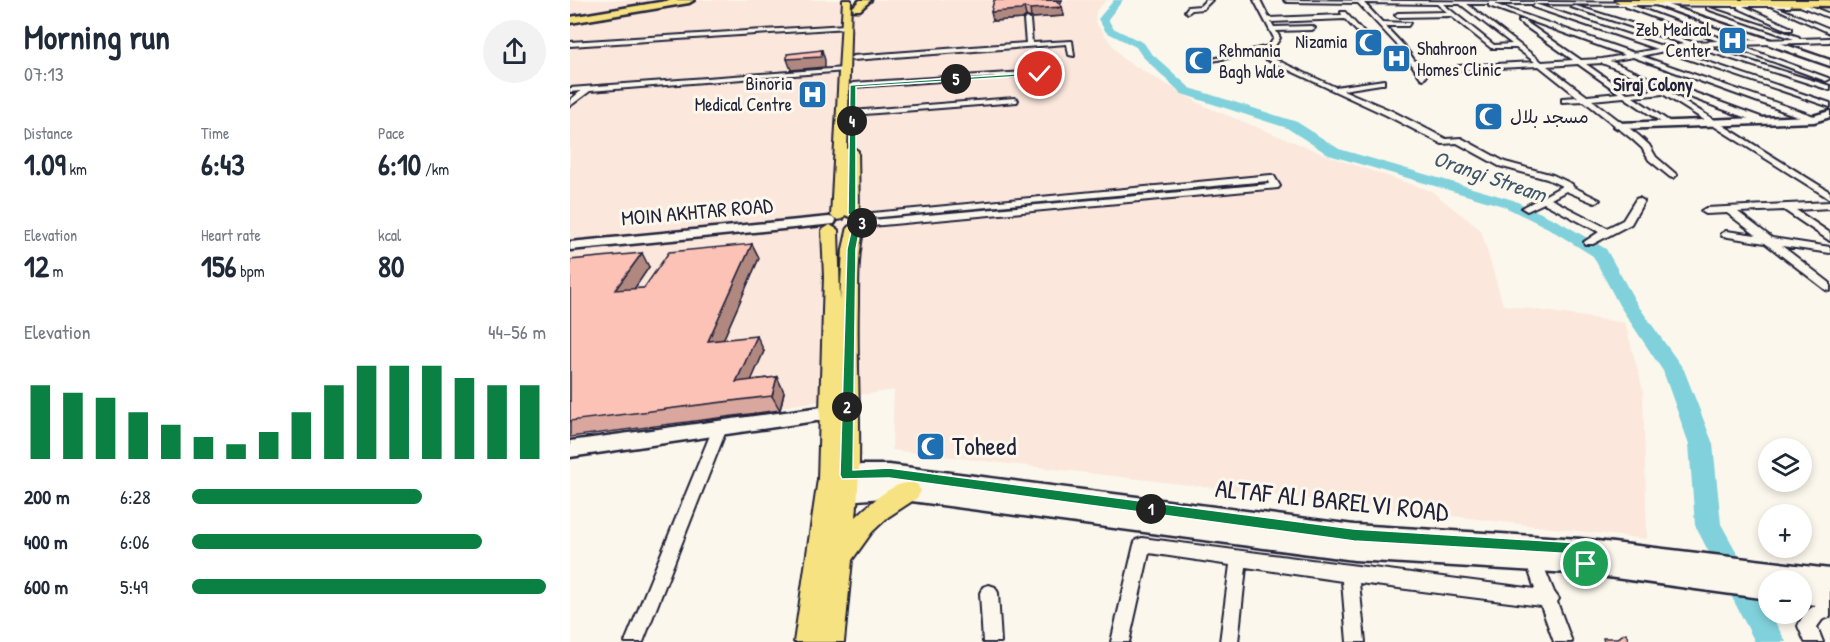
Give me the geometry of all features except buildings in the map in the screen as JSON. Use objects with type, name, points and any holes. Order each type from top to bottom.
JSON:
[{"type":"highway","points":[[570,17],[658,0]]},
{"type":"highway","points":[[570,17],[667,0]]},
{"type":"highway","points":[[570,17],[677,0]]},
{"type":"highway","points":[[570,17],[689,0]]},
{"type":"highway","points":[[1620,2],[1830,4]]},
{"type":"highway","points":[[1700,3],[1802,3]]},
{"type":"main road","points":[[808,642],[837,485],[844,227],[844,70],[846,27],[852,2]]},
{"type":"main road","points":[[830,642],[840,556],[837,485],[829,413],[832,277],[844,227],[853,85],[852,2]]},
{"type":"main road","points":[[1650,2],[1830,63]]},
{"type":"main road","points":[[1619,126],[1814,119],[1830,114]]},
{"type":"main road","points":[[1814,119],[1830,128]]},
{"type":"main road","name":"MOIN AKHTAR ROAD","points":[[570,246],[844,227]]},
{"type":"main road","name":"MOIN AKHTAR ROAD","points":[[570,253],[844,227]]},
{"type":"main road","points":[[570,449],[829,413]]},
{"type":"main road","name":"ALTAF ALI BARELVI ROAD","points":[[837,485],[889,473],[1354,535],[1583,557],[1758,579]]},
{"type":"main road","name":"ALTAF ALI BARELVI ROAD","points":[[837,485],[909,491],[1354,550],[1534,562],[1583,557]]},
{"type":"main road","points":[[840,556],[862,525],[876,512],[909,491]]},
{"type":"main road","name":"ALTAF ALI BARELVI ROAD","points":[[1812,580],[1830,580]]},
{"type":"main road","points":[[1812,593],[1830,596]]},
{"type":"street","points":[[1188,11],[1190,8],[1201,8],[1209,0]]},
{"type":"street","points":[[1210,61],[1271,48],[1277,38],[1257,0]]},
{"type":"street","points":[[1287,0],[1620,2],[1830,81]]},
{"type":"street","points":[[1332,1],[1364,36]]},
{"type":"street","points":[[1359,1],[1403,48],[1423,76]]},
{"type":"street","points":[[1381,24],[1408,24],[1385,1]]},
{"type":"street","points":[[1405,1],[1428,20]]},
{"type":"street","points":[[1483,1],[1508,12],[1814,119]]},
{"type":"street","points":[[1438,2],[1493,47],[1518,46]]},
{"type":"street","points":[[1461,2],[1640,142],[1652,158],[1672,175]]},
{"type":"street","points":[[1525,3],[1830,105]]},
{"type":"street","points":[[1562,3],[1830,88]]},
{"type":"street","points":[[1585,3],[1669,37]]},
{"type":"street","points":[[1700,3],[1830,4]]},
{"type":"street","points":[[1700,3],[1830,47]]},
{"type":"street","points":[[1802,3],[1830,16]]},
{"type":"street","points":[[1735,5],[1830,47]]},
{"type":"street","points":[[1767,5],[1830,31]]},
{"type":"street","points":[[1263,12],[1274,12]]},
{"type":"street","points":[[1508,12],[1667,124]]},
{"type":"street","points":[[1398,15],[1453,14]]},
{"type":"street","points":[[1268,20],[1347,17]]},
{"type":"street","points":[[1027,20],[1029,45]]},
{"type":"street","points":[[570,44],[846,27]]},
{"type":"street","points":[[1272,29],[1312,28]]},
{"type":"street","points":[[1458,68],[1543,66],[1602,61],[1693,44],[1830,40]]},
{"type":"street","points":[[853,58],[1070,42],[1072,56]]},
{"type":"street","points":[[1253,51],[1445,142],[1458,140],[1502,164],[1550,177],[1569,186],[1527,208]]},
{"type":"street","points":[[1602,61],[1763,121]]},
{"type":"street","points":[[570,90],[844,70]]},
{"type":"street","points":[[1675,98],[1830,73]]},
{"type":"street","points":[[853,85],[1040,74]]},
{"type":"street","points":[[1638,75],[1830,196]]},
{"type":"street","points":[[1334,88],[1381,82]]},
{"type":"street","points":[[570,104],[588,89]]},
{"type":"street","points":[[1565,100],[1664,92]]},
{"type":"street","points":[[852,113],[1014,100]]},
{"type":"street","points":[[844,227],[1273,182]]},
{"type":"street","points":[[1566,188],[1595,200]]},
{"type":"street","points":[[1544,199],[1608,233]]},
{"type":"street","points":[[1589,242],[1627,222],[1639,201]]},
{"type":"street","points":[[1707,211],[1830,205]]},
{"type":"street","points":[[1786,207],[1830,238]]},
{"type":"street","points":[[1729,210],[1830,288]]},
{"type":"street","points":[[1726,234],[1830,250]]},
{"type":"street","points":[[634,642],[720,428]]},
{"type":"street","points":[[1120,642],[1142,544],[1350,574],[1550,599]]},
{"type":"street","points":[[1229,642],[1239,558]]},
{"type":"street","points":[[1534,562],[1550,599],[1563,642]]},
{"type":"street","points":[[1350,574],[1356,642]]},
{"type":"street","points":[[988,594],[992,642]]},
{"type":"street","points":[[1814,642],[1807,626],[1816,613],[1830,609]]},
{"type":"shaded area","points":[[570,0],[1107,0],[1096,11],[1095,22],[1123,59],[1204,106],[1331,157],[1431,191],[1481,230],[1503,305],[1625,323],[1643,390],[1647,539],[892,450],[894,390],[570,438]]},
{"type":"waterway","name":"Orangi Stream","points":[[1119,0],[1103,19],[1109,30],[1140,45],[1146,54],[1186,91],[1292,125],[1334,152],[1508,203],[1554,225],[1600,253],[1628,305],[1673,370],[1701,444],[1708,525],[1771,642]]},
{"type":"place","name":"Zeb Medical Center","points":[[1732,40]]},
{"type":"place","name":"Nizamia","points":[[1368,42]]},
{"type":"place","name":"Shahroon Homes Clinic","points":[[1396,59]]},
{"type":"place","name":"Rehmania Bagh Wale","points":[[1198,61]]},
{"type":"place","name":"Binoria Medical Centre","points":[[813,94]]},
{"type":"place","name":"مسجد بلال","points":[[1489,117]]},
{"type":"place","name":"Toheed","points":[[931,446]]},
{"type":"district","name":"Siraj Colony","points":[[1653,85]]},
{"type":"route","points":[[1040,74],[853,85],[851,141],[854,194],[852,214],[859,215],[863,220],[856,227],[851,249],[846,475],[889,473],[1354,535],[1580,549],[1586,564]]}]
